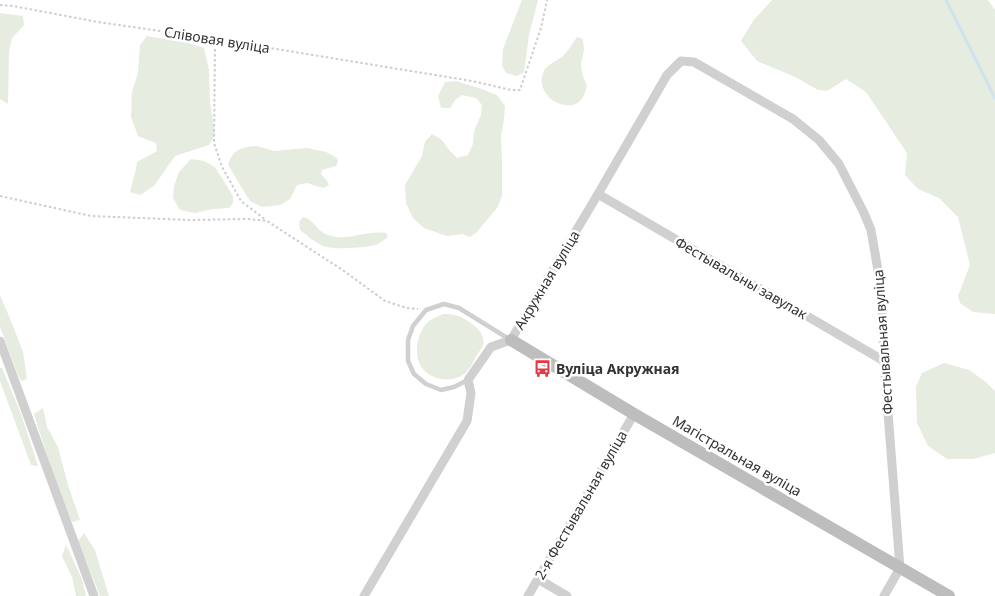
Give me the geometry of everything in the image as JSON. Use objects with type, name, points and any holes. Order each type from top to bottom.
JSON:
[{"type":"street","name":"Акружная вуліца","points":[[468,380],[491,347],[511,340],[667,76],[681,61]]},
{"type":"street","name":"Фестывальная вуліца","points":[[681,61],[694,62],[793,119],[819,140],[839,164],[864,213],[870,230],[881,288],[884,361],[900,568]]},
{"type":"street","name":"Фестывальны завулак","points":[[598,194],[884,361]]},
{"type":"street","name":"Магістральная вуліца","points":[[511,340],[634,414],[949,596]]},
{"type":"street","points":[[0,341],[94,596]]},
{"type":"street","points":[[364,596],[467,421],[471,393],[468,380]]},
{"type":"street","name":"2-я Фестывальная вуліца","points":[[528,596],[634,414]]},
{"type":"street","points":[[884,596],[900,568]]},
{"type":"street","points":[[538,579],[567,596]]},
{"type":"lane","points":[[468,380],[441,390],[426,384],[414,374],[408,361],[408,340],[413,326],[426,310],[444,304],[459,308],[511,340]]},
{"type":"path","name":"Слівовая вуліца","points":[[0,5],[520,90],[541,28],[547,0]]},
{"type":"path","points":[[215,39],[214,143],[222,167],[241,201],[385,301],[407,308],[426,310]]},
{"type":"path","points":[[0,196],[91,216],[190,220],[249,218],[268,221]]},
{"type":"shaded area","points":[[522,0],[538,0],[529,35],[524,72],[517,76],[506,73],[502,66],[503,49]]},
{"type":"shaded area","points":[[772,0],[988,0],[995,10],[995,314],[973,312],[960,303],[958,296],[970,265],[958,217],[939,198],[918,189],[905,175],[907,153],[866,92],[846,79],[827,91],[818,90],[795,77],[757,61],[741,41],[753,21]]},
{"type":"shaded area","points":[[0,13],[23,16],[24,25],[12,38],[9,52],[8,104],[0,99]]},
{"type":"shaded area","points":[[147,36],[188,43],[204,48],[209,70],[210,103],[215,135],[209,145],[175,156],[154,186],[140,195],[130,192],[137,162],[157,151],[156,143],[138,136],[131,117],[132,92],[138,73],[140,45]]},
{"type":"shaded area","points":[[577,37],[583,39],[584,50],[581,63],[582,74],[587,86],[584,96],[578,103],[563,105],[549,97],[544,90],[542,82],[543,73],[549,65],[563,56]]},
{"type":"shaded area","points":[[456,81],[497,95],[505,106],[501,137],[502,196],[497,208],[476,233],[470,237],[463,234],[447,236],[424,228],[413,218],[406,203],[405,185],[422,156],[425,142],[432,134],[442,140],[457,158],[468,155],[473,144],[474,131],[481,115],[482,105],[476,98],[462,95],[455,100],[450,108],[441,108],[438,96],[445,82]]},
{"type":"shaded area","points":[[257,146],[274,151],[307,148],[326,152],[337,158],[338,162],[336,166],[322,170],[321,174],[329,185],[323,188],[307,183],[297,185],[290,199],[280,205],[262,207],[250,201],[228,165],[235,152],[247,147]]},
{"type":"shaded area","points":[[191,159],[204,161],[215,167],[233,196],[233,203],[229,208],[195,213],[180,210],[173,198],[174,186],[179,172]]},
{"type":"shaded area","points":[[303,217],[310,220],[324,233],[335,237],[386,233],[388,237],[378,244],[367,247],[342,248],[323,246],[300,230],[299,222]]},
{"type":"shaded area","points":[[0,295],[23,352],[27,379],[21,381],[0,327]]},
{"type":"shaded area","points":[[443,314],[458,316],[467,320],[482,334],[483,340],[482,347],[469,369],[461,376],[451,379],[441,379],[426,372],[420,364],[417,351],[419,337],[425,325]]},
{"type":"shaded area","points":[[944,363],[969,370],[995,391],[995,453],[973,459],[947,459],[928,446],[917,423],[916,387],[922,373]]},
{"type":"shaded area","points":[[0,368],[2,368],[21,414],[38,466],[31,465],[0,381]]},
{"type":"shaded area","points":[[43,408],[47,427],[58,447],[80,520],[72,522],[47,455],[34,414]]},
{"type":"shaded area","points":[[84,533],[95,550],[109,596],[100,596],[78,541]]},
{"type":"shaded area","points":[[66,545],[82,579],[86,596],[76,596],[72,577],[62,556]]},
{"type":"waterway","points":[[946,0],[995,98]]},
{"type":"place","name":"Вуліца Акружная","points":[[542,369]]}]
